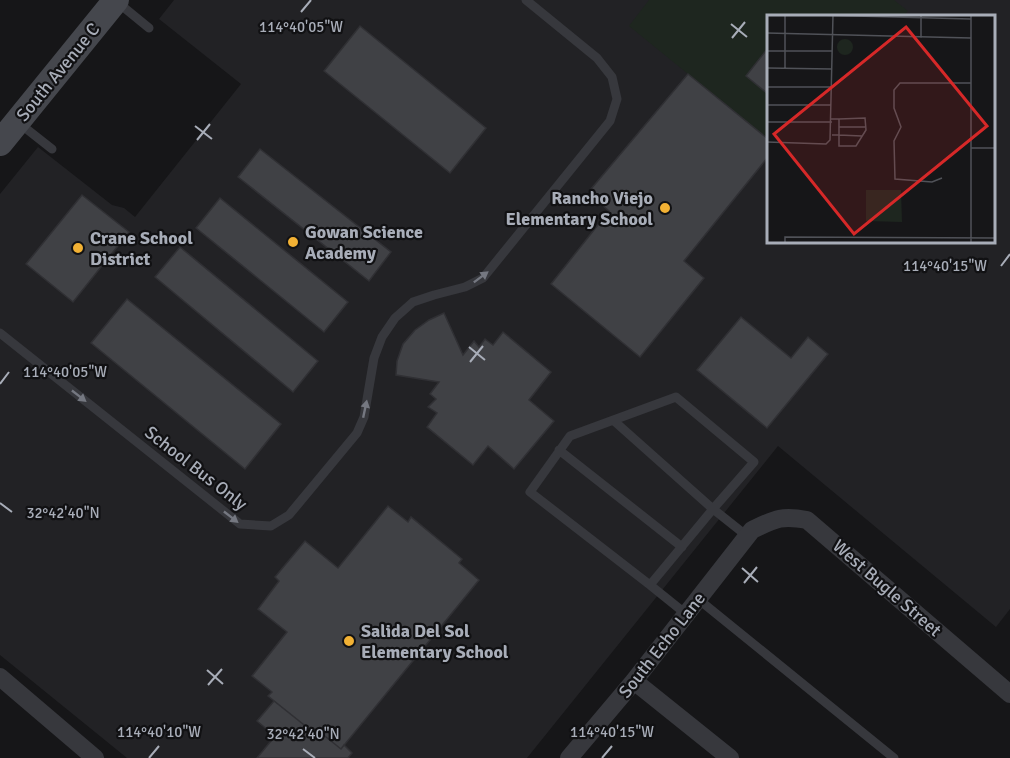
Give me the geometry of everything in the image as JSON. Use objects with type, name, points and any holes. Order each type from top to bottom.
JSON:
[{"type":"main road","name":"South Avenue C","points":[[0,143],[116,0]]},
{"type":"street","name":"West Bugle Street","points":[[750,533],[773,520],[790,516],[807,520],[1010,694]]},
{"type":"street","name":"South Echo Lane","points":[[569,758],[634,681],[750,533]]},
{"type":"street","points":[[0,677],[95,758]]},
{"type":"street","points":[[634,681],[730,758]]},
{"type":"lane","points":[[116,0],[149,28]]},
{"type":"lane","name":"School Bus Only","points":[[0,333],[240,524],[271,526],[290,515],[357,433],[364,417],[374,358],[382,337],[395,318],[413,302],[465,287],[483,278],[610,122],[617,99],[612,77],[597,58],[526,0]]},
{"type":"lane","points":[[17,122],[52,149]]},
{"type":"lane","points":[[650,585],[754,462],[676,397],[570,436],[530,492],[686,614]]},
{"type":"lane","points":[[613,420],[713,509],[750,533]]},
{"type":"lane","points":[[559,450],[682,546]]},
{"type":"lane","points":[[698,599],[894,758]]},
{"type":"shaded area","points":[[174,0],[1010,0],[1010,609],[996,627],[778,446],[527,758],[127,758],[0,655],[0,194],[38,147],[112,205],[124,208],[135,217],[241,84],[159,19]]},
{"type":"shaded area","points":[[649,0],[894,0],[908,11],[904,15],[767,15],[767,138],[629,26]]},
{"type":"building","points":[[360,26],[486,128],[450,173],[324,71]]},
{"type":"building","points":[[767,49],[767,93],[746,76]]},
{"type":"building","name":"Rancho Viejo Elementary School","points":[[688,74],[767,138],[767,158],[684,261],[704,278],[640,357],[551,284],[609,211],[593,197],[591,189]]},
{"type":"building","points":[[260,149],[391,252],[369,281],[238,177]]},
{"type":"building","name":"Crane School District","points":[[82,195],[129,232],[73,302],[26,264]]},
{"type":"building","points":[[220,198],[348,302],[324,332],[196,228]]},
{"type":"building","points":[[180,247],[318,361],[293,392],[155,277]]},
{"type":"building","points":[[127,299],[281,424],[245,469],[91,343]]},
{"type":"building","points":[[444,313],[463,355],[474,341],[479,347],[485,339],[493,345],[503,332],[551,372],[529,400],[554,421],[514,469],[488,446],[473,465],[427,427],[437,413],[428,407],[436,399],[430,394],[439,382],[396,375],[397,361],[403,344],[415,330]]},
{"type":"building","points":[[741,317],[791,358],[808,337],[828,354],[767,428],[697,370]]},
{"type":"building","name":"Salida Del Sol Elementary School","points":[[388,506],[408,522],[411,517],[462,559],[459,563],[479,580],[341,749],[321,733],[318,736],[268,696],[272,692],[252,676],[287,632],[258,609],[279,581],[275,577],[305,541],[338,568]]},
{"type":"building","points":[[274,701],[318,736],[321,733],[341,749],[344,745],[352,753],[348,758],[257,758],[275,736],[257,721]]},
{"type":"place","name":"Rancho Viejo Elementary School","points":[[665,208]]},
{"type":"place","name":"Gowan Science Academy","points":[[293,242]]},
{"type":"place","name":"Crane School District","points":[[78,248]]},
{"type":"place","name":"Salida Del Sol Elementary School","points":[[349,641]]}]
